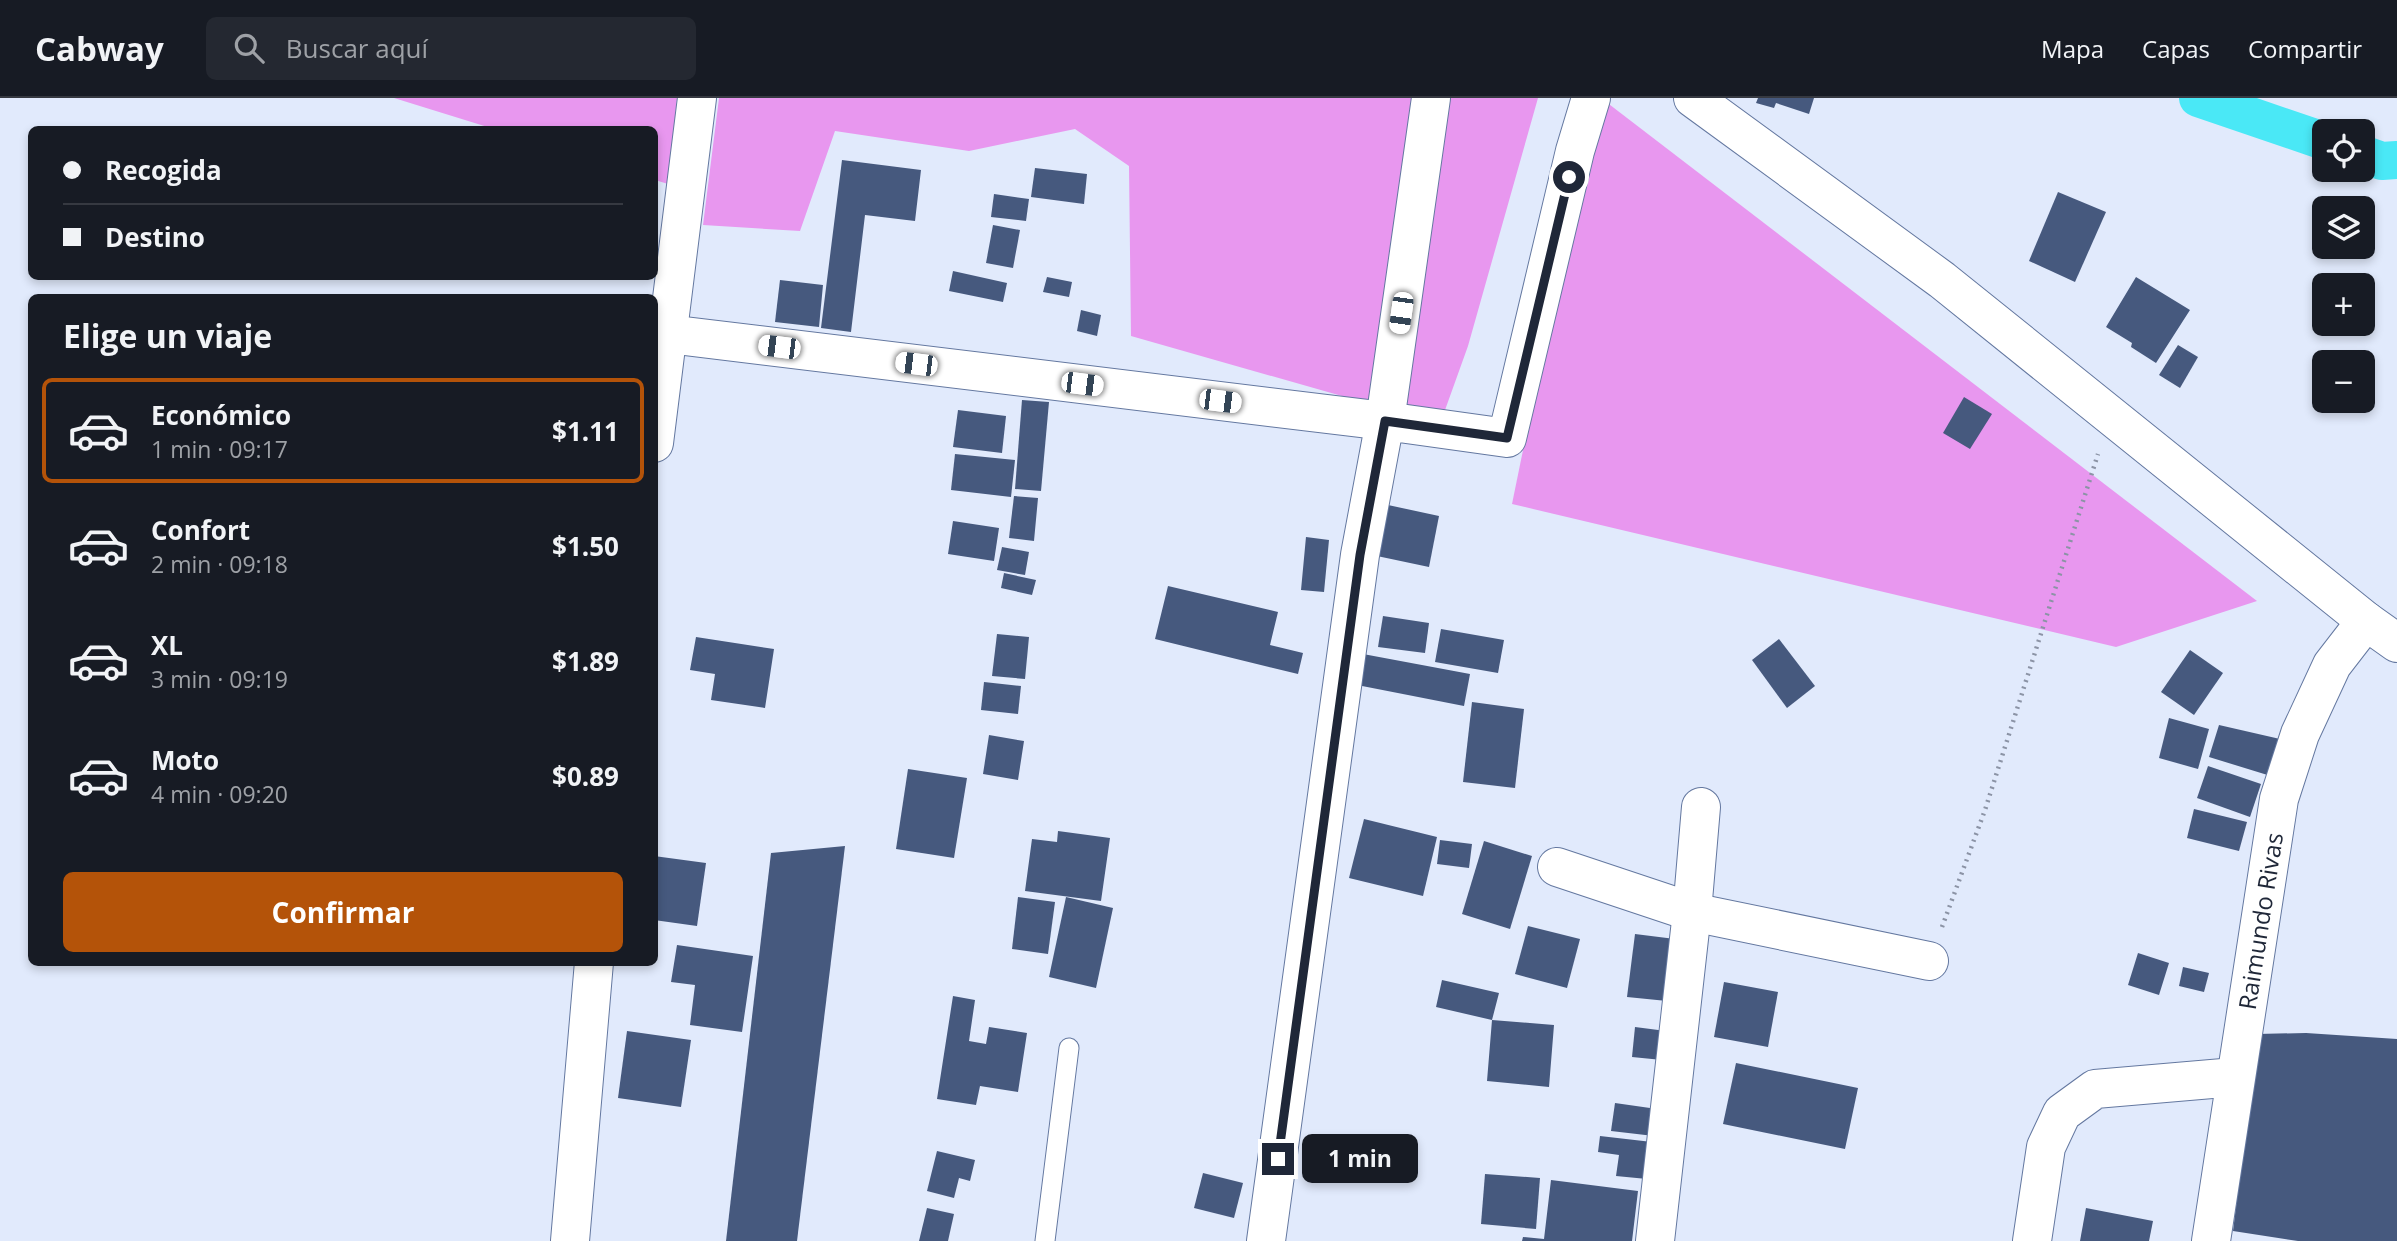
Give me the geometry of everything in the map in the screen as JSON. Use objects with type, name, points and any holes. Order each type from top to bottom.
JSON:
[{"type":"street","points":[[658,412],[697,98]]},
{"type":"street","points":[[1266,1241],[1360,555],[1385,421],[1431,98]]},
{"type":"street","points":[[668,334],[1507,438],[1575,151],[1591,98]]},
{"type":"street","points":[[1693,98],[1942,280],[2397,643]]},
{"type":"street","name":"Raimundo Rivas","points":[[2211,1241],[2279,799],[2300,734],[2332,665],[2367,621]]},
{"type":"street","points":[[1655,1241],[1692,912],[1701,807]]},
{"type":"street","points":[[1558,867],[1692,912],[1929,961]]},
{"type":"street","points":[[570,1241],[594,966]]},
{"type":"street","points":[[2032,1241],[2046,1147],[2062,1113],[2095,1088],[2235,1077]]},
{"type":"lane","points":[[1045,1241],[1069,1048]]},
{"type":"path","points":[[1929,961],[1985,810],[2110,415]]},
{"type":"shaded area","points":[[394,98],[677,98],[668,184],[658,181],[658,126],[484,126]]},
{"type":"shaded area","points":[[719,98],[1538,98],[1468,346],[1440,424],[1131,336],[1129,166],[1075,129],[969,151],[835,131],[800,231],[703,225]]},
{"type":"shaded area","points":[[1595,98],[1601,98],[2257,601],[2116,647],[1512,504]]},
{"type":"building","points":[[1758,98],[1814,98],[1809,114],[1776,103],[1774,108],[1756,103]]},
{"type":"building","points":[[842,160],[921,170],[915,221],[865,215],[851,332],[821,328]]},
{"type":"building","points":[[1035,168],[1087,174],[1084,204],[1031,197]]},
{"type":"building","points":[[2058,192],[2106,212],[2075,282],[2029,261]]},
{"type":"building","points":[[994,194],[1029,199],[1026,221],[991,217]]},
{"type":"building","points":[[993,225],[1020,230],[1013,268],[986,263]]},
{"type":"building","points":[[953,271],[1007,283],[1003,302],[949,291]]},
{"type":"building","points":[[1047,277],[1072,282],[1069,297],[1043,292]]},
{"type":"building","points":[[2136,277],[2190,310],[2156,363],[2131,347],[2132,343],[2106,327]]},
{"type":"building","points":[[780,280],[823,285],[819,327],[775,322]]},
{"type":"building","points":[[1081,310],[1101,315],[1097,336],[1077,331]]},
{"type":"building","points":[[2178,345],[2198,357],[2180,388],[2159,375]]},
{"type":"building","points":[[1964,397],[1992,414],[1970,449],[1943,433]]},
{"type":"building","points":[[1022,400],[1049,402],[1041,491],[1015,489]]},
{"type":"building","points":[[958,410],[1006,416],[1002,453],[953,447]]},
{"type":"building","points":[[955,454],[1015,460],[1011,497],[951,490]]},
{"type":"building","points":[[1014,496],[1038,498],[1034,541],[1009,538]]},
{"type":"building","points":[[1388,505],[1439,516],[1429,567],[1377,556]]},
{"type":"building","points":[[953,521],[999,528],[994,561],[948,554]]},
{"type":"building","points":[[1306,537],[1329,540],[1324,592],[1301,590]]},
{"type":"building","points":[[1002,547],[1029,552],[1025,575],[997,570]]},
{"type":"building","points":[[1004,573],[1036,580],[1032,595],[1001,588]]},
{"type":"building","points":[[1168,586],[1278,612],[1270,645],[1303,653],[1298,674],[1155,639]]},
{"type":"building","points":[[1383,616],[1429,623],[1425,653],[1378,647]]},
{"type":"building","points":[[1441,629],[1504,640],[1498,673],[1435,662]]},
{"type":"building","points":[[997,634],[1029,637],[1025,679],[992,676]]},
{"type":"building","points":[[696,637],[774,649],[765,708],[711,700],[715,674],[690,670]]},
{"type":"building","points":[[1779,639],[1815,686],[1787,708],[1752,660]]},
{"type":"building","points":[[2190,650],[2223,673],[2194,715],[2161,692]]},
{"type":"building","points":[[1363,654],[1470,674],[1464,706],[1357,685]]},
{"type":"building","points":[[984,682],[1021,686],[1018,714],[981,710]]},
{"type":"building","points":[[1472,702],[1524,709],[1515,788],[1463,782]]},
{"type":"building","points":[[2169,718],[2209,729],[2198,769],[2159,758]]},
{"type":"building","points":[[2219,725],[2280,739],[2274,777],[2209,757]]},
{"type":"building","points":[[989,735],[1024,741],[1018,780],[983,774]]},
{"type":"building","points":[[2208,766],[2261,784],[2250,817],[2197,798]]},
{"type":"building","points":[[908,769],[967,778],[954,858],[896,849]]},
{"type":"building","points":[[2194,809],[2247,822],[2239,851],[2187,838]]},
{"type":"building","points":[[1364,819],[1437,837],[1423,896],[1349,878]]},
{"type":"building","points":[[1058,831],[1110,838],[1101,901],[1025,891],[1032,839],[1057,842]]},
{"type":"building","points":[[1440,840],[1472,844],[1469,868],[1437,864]]},
{"type":"building","points":[[1484,841],[1532,856],[1510,929],[1462,914]]},
{"type":"building","points":[[845,846],[797,1241],[726,1241],[771,853]]},
{"type":"building","points":[[658,857],[706,863],[697,926],[658,921]]},
{"type":"building","points":[[1018,897],[1055,902],[1048,954],[1012,949]]},
{"type":"building","points":[[1066,897],[1113,908],[1096,988],[1049,977]]},
{"type":"building","points":[[1528,926],[1580,939],[1567,988],[1515,974]]},
{"type":"building","points":[[1635,934],[1675,939],[1667,1001],[1627,997]]},
{"type":"building","points":[[677,945],[753,956],[742,1032],[690,1025],[695,985],[671,982]]},
{"type":"building","points":[[2138,953],[2169,963],[2159,995],[2128,985]]},
{"type":"building","points":[[2183,967],[2209,973],[2204,992],[2179,986]]},
{"type":"building","points":[[1442,980],[1499,993],[1492,1020],[1436,1007]]},
{"type":"building","points":[[1724,982],[1778,992],[1768,1047],[1714,1037]]},
{"type":"building","points":[[953,996],[975,1000],[969,1041],[986,1044],[989,1027],[1027,1033],[1018,1092],[980,1086],[976,1105],[937,1099]]},
{"type":"building","points":[[1492,1020],[1554,1025],[1549,1087],[1487,1081]]},
{"type":"building","points":[[1635,1027],[1666,1031],[1662,1060],[1632,1057]]},
{"type":"building","points":[[627,1031],[691,1040],[681,1107],[618,1098]]},
{"type":"building","points":[[2306,1033],[2397,1039],[2397,1241],[2298,1241],[2233,1231],[2257,1034]]},
{"type":"building","points":[[1736,1063],[1858,1088],[1845,1149],[1723,1124]]},
{"type":"building","points":[[1615,1103],[1657,1109],[1654,1136],[1611,1131]]},
{"type":"building","points":[[1600,1136],[1652,1142],[1647,1179],[1616,1176],[1619,1155],[1598,1152]]},
{"type":"building","points":[[937,1151],[975,1160],[970,1181],[959,1178],[954,1198],[927,1191]]},
{"type":"building","points":[[1203,1173],[1243,1183],[1234,1218],[1194,1208]]},
{"type":"building","points":[[1485,1174],[1540,1178],[1536,1229],[1481,1224]]},
{"type":"building","points":[[1551,1180],[1638,1191],[1632,1241],[1522,1241],[1523,1237],[1544,1239]]},
{"type":"building","points":[[927,1208],[954,1214],[948,1241],[919,1241]]},
{"type":"building","points":[[2086,1208],[2153,1221],[2149,1241],[2080,1241]]},
{"type":"waterway","points":[[2198,98],[2312,137]]},
{"type":"waterway","points":[[2375,159],[2397,160]]},
{"type":"route","points":[[1278,1159],[1360,555],[1385,421],[1507,438],[1569,177]]}]
